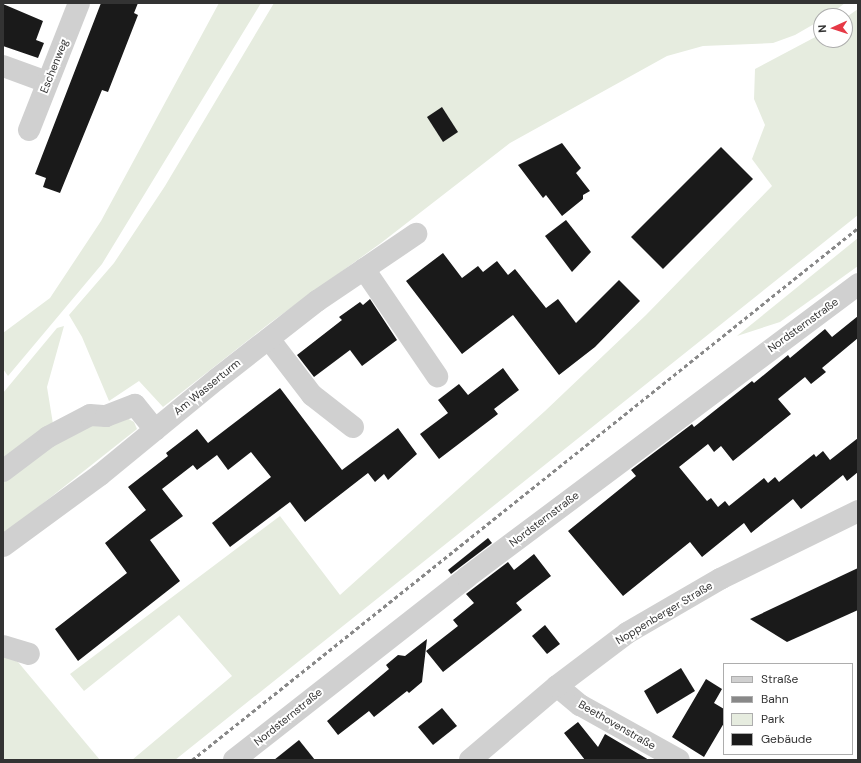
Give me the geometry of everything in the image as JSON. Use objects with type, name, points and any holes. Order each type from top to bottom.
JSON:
[{"type":"street","name":"Eschenweg","points":[[29,130],[79,3]]},
{"type":"street","points":[[3,66],[47,82]]},
{"type":"street","name":"Am Wasserturm","points":[[3,546],[100,475],[317,301],[416,234]]},
{"type":"street","points":[[364,270],[437,376]]},
{"type":"street","name":"Nordsternstraße","points":[[234,760],[467,577],[858,284]]},
{"type":"street","points":[[269,338],[312,396],[353,427]]},
{"type":"street","points":[[3,471],[48,437],[90,415],[106,416],[135,405],[155,430]]},
{"type":"street","name":"Noppenberger Straße","points":[[470,760],[557,686],[627,633],[720,579],[858,511]]},
{"type":"street","points":[[3,646],[29,654]]},
{"type":"street","name":"Beethovenstraße","points":[[557,686],[580,705],[679,760]]},
{"type":"green space","points":[[219,3],[261,3],[102,264],[8,376],[3,369],[3,333],[50,298],[101,221]]},
{"type":"green space","points":[[274,3],[845,3],[838,8],[813,8],[813,25],[795,35],[773,43],[703,46],[667,56],[510,143],[381,243],[270,323],[163,407],[139,381],[109,401],[82,337],[69,315],[114,263],[165,186]]},
{"type":"green space","points":[[858,9],[858,215],[175,760],[132,760],[232,676],[179,615],[84,691],[70,674],[280,516],[340,595],[545,411],[646,315],[772,186],[752,159],[765,125],[754,99],[755,69],[813,38],[813,48],[853,48],[853,12]]},
{"type":"green space","points":[[858,238],[858,266],[780,322],[737,336]]},
{"type":"green space","points":[[64,326],[47,387],[53,424],[3,464],[3,393],[57,328]]},
{"type":"green space","points":[[125,417],[134,422],[137,429],[3,535],[3,479],[77,427]]},
{"type":"green space","points":[[3,655],[18,662],[100,760],[3,760]]},
{"type":"building","points":[[101,3],[138,3],[134,13],[138,15],[108,92],[102,90],[60,193],[43,187],[46,178],[35,174]]},
{"type":"building","points":[[3,4],[43,21],[36,40],[44,43],[38,58],[3,46]]},
{"type":"building","points":[[442,107],[458,132],[443,142],[427,117]]},
{"type":"building","points":[[562,143],[581,168],[576,173],[590,191],[583,195],[583,199],[562,216],[546,195],[543,198],[518,165]]},
{"type":"building","points":[[721,147],[753,179],[663,269],[631,237]]},
{"type":"building","points":[[566,220],[591,252],[572,272],[545,236]]},
{"type":"building","points":[[443,253],[462,278],[478,266],[483,272],[497,261],[508,275],[515,269],[546,308],[558,299],[576,323],[619,280],[640,301],[595,347],[559,375],[513,315],[462,354],[406,281]]},
{"type":"building","points":[[370,299],[397,340],[362,366],[350,350],[314,377],[297,355],[342,320],[339,317],[360,302],[363,305]]},
{"type":"building","points":[[858,316],[858,338],[822,368],[826,372],[811,384],[805,377],[778,399],[791,414],[733,461],[721,446],[714,452],[708,444],[679,467],[707,501],[711,498],[718,507],[725,501],[729,506],[764,478],[768,483],[775,477],[779,482],[814,454],[816,457],[823,451],[830,460],[858,438],[858,472],[847,481],[843,475],[801,509],[793,499],[751,533],[744,523],[702,557],[690,542],[623,596],[568,531],[636,476],[631,470],[692,424],[694,427],[752,381],[754,383],[788,355],[790,358],[825,329],[832,337]]},
{"type":"building","points":[[503,368],[519,390],[494,409],[498,414],[439,459],[420,434],[448,413],[438,400],[459,384],[468,395]]},
{"type":"building","points":[[280,388],[342,470],[398,428],[417,454],[388,480],[384,474],[375,482],[368,473],[305,522],[290,502],[230,547],[212,523],[271,477],[251,452],[228,470],[217,455],[197,470],[193,465],[162,489],[183,516],[150,540],[180,581],[78,661],[55,629],[127,573],[105,543],[146,510],[128,487],[168,456],[166,453],[197,429],[208,443]]},
{"type":"building","points":[[488,538],[492,543],[451,574],[448,570]]},
{"type":"building","points":[[534,554],[551,576],[516,603],[522,610],[443,672],[426,651],[458,626],[453,620],[474,603],[466,594],[508,562],[514,570]]},
{"type":"building","points":[[858,568],[858,610],[787,642],[750,619]]},
{"type":"building","points":[[545,625],[560,644],[547,654],[532,636]]},
{"type":"building","points":[[427,639],[422,682],[409,693],[407,691],[374,717],[369,711],[338,735],[327,721],[389,669],[386,665],[398,655],[405,656]]},
{"type":"building","points":[[681,668],[695,691],[657,714],[644,691]]},
{"type":"building","points":[[706,679],[722,689],[714,703],[723,708],[723,725],[704,757],[672,737]]},
{"type":"building","points":[[442,708],[457,726],[433,745],[418,727]]},
{"type":"building","points":[[578,722],[598,747],[605,734],[649,760],[585,760],[564,733]]},
{"type":"building","points":[[299,740],[315,760],[274,760]]},
{"type":"railway","points":[[192,760],[858,228]]}]
